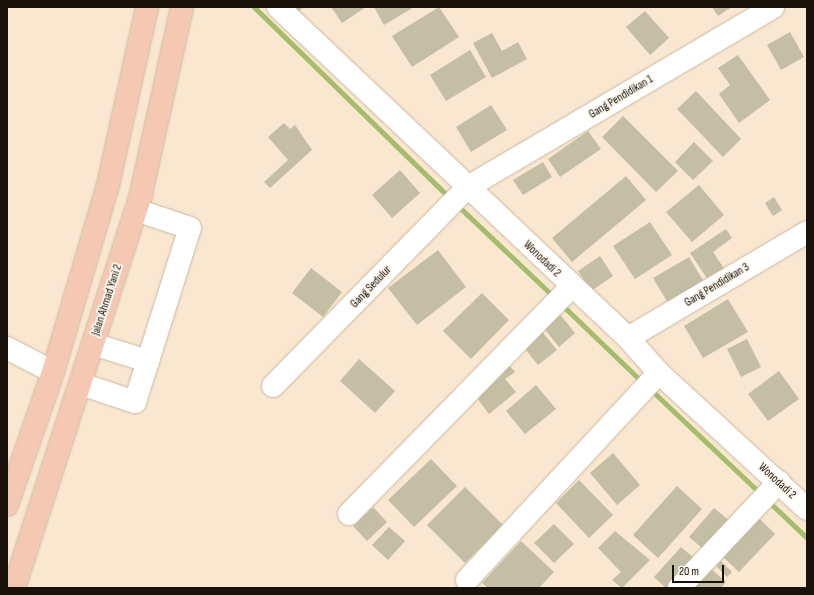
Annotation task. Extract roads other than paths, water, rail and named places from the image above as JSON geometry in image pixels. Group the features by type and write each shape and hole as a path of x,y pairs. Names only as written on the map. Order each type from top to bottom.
{"highway":[{"path":"7,505 53,372 108,185 147,7"},
{"name":"Jalan Ahmad Yani 2","path":"14,588 136,210 182,7"}],"street":[{"name":"Wonodadi 2","path":"278,7 571,287 628,338 659,373 807,508"},
{"name":"Gang Pendidikan 1","path":"468,187 773,7"},
{"name":"Gang Sedulur","path":"273,386 468,187"},
{"path":"81,384 135,402 148,361 190,228 136,210"},
{"name":"Gang Pendidikan 3","path":"628,338 807,232"},
{"path":"349,514 571,287"},
{"path":"93,344 148,361"},
{"path":"7,348 53,372"},
{"path":"467,580 659,373"},
{"path":"679,588 779,482"}],"waterway":[{"path":"254,7 450,198"},
{"path":"457,205 554,297"},
{"path":"561,304 643,383"},
{"path":"651,390 761,494"},
{"path":"768,501 807,538"}]}
